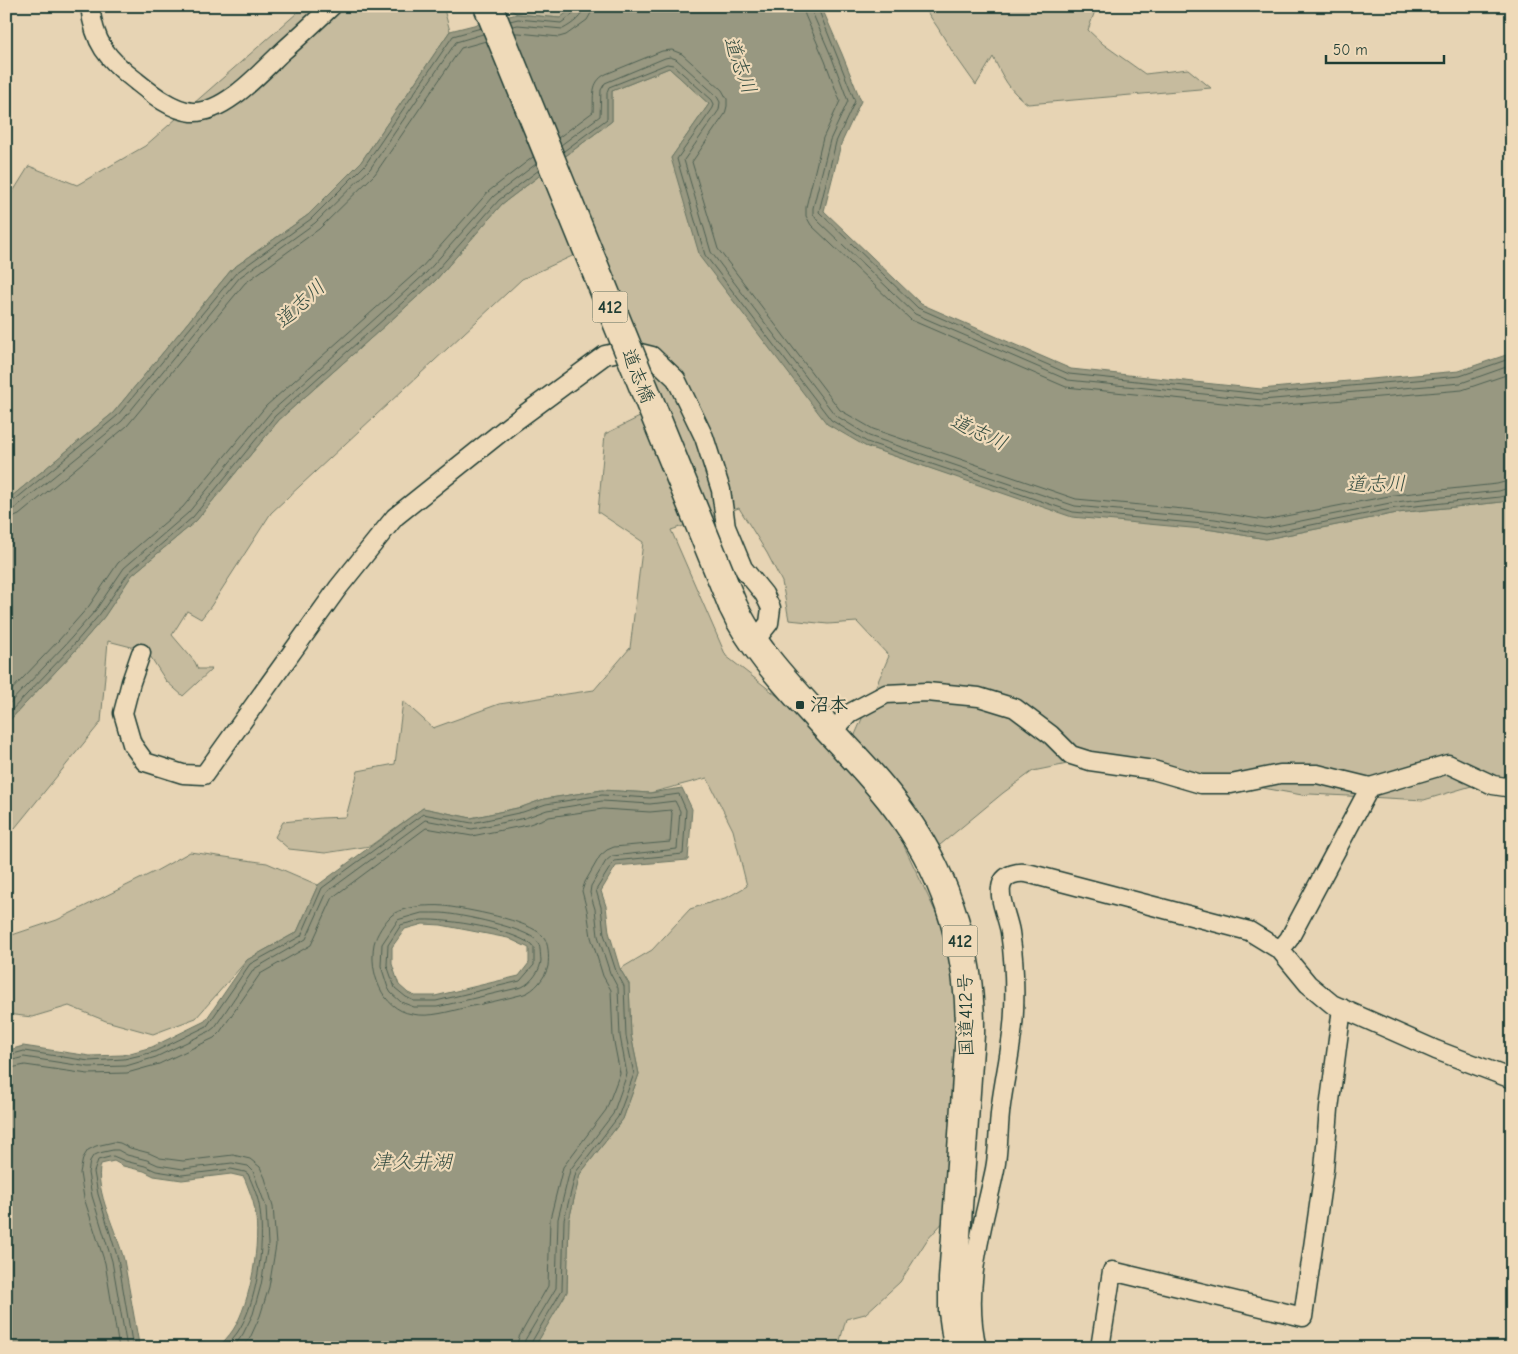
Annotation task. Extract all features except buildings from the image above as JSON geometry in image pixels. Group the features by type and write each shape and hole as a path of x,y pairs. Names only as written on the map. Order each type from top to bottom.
{"highway":[{"name":"道志橋","path":"488,6 732,606"},
{"name":"国道412号","path":"732,606 754,642 792,689 883,790 904,817 925,851 955,919 962,948 970,1008 970,1034 953,1279 953,1312 958,1348"}],"street":[{"path":"90,6 97,37 111,61 152,94 172,106 192,112 213,107 241,90 332,6"},
{"path":"141,653 123,712 132,744 145,762 183,774 204,776 338,588 395,517 510,425 605,355 628,350 652,356 676,379 704,437 721,490 726,527 743,568 764,594 771,608 769,623 754,642"},
{"path":"831,733 850,713 886,694 927,692 979,698 1016,708 1051,735 1072,755 1090,761 1153,770 1201,784 1231,784 1280,774 1317,774 1370,787 1448,764 1493,786 1512,788"},
{"path":"1280,950 1289,939 1370,787"},
{"path":"978,1348 972,1311 975,1261 997,1158 1002,1101 1014,1025 1014,962 1010,929 1001,895 1001,888 1005,879 1018,872 1238,927 1260,936 1280,950 1308,984 1332,1004 1436,1050 1512,1079"},
{"path":"1100,1348 1112,1271 1303,1317 1324,1170 1329,1109 1342,1008"}],"shaded area":[{"path":"305,6 443,6 450,31 361,162 308,215 232,269 113,413 6,501 6,203 29,166 77,185 145,146"},
{"path":"505,6 575,6 560,18 517,14"},
{"path":"923,6 1077,6 1081,8 1082,6 1113,6 1095,11 1088,30 1103,44 1145,74 1188,69 1211,88 1028,104 1011,89 993,57 976,85"},
{"path":"669,68 709,104 671,158 865,446 960,478 1213,530 1266,539 1397,513 1502,502 1512,498 1512,774 1424,800 1302,795 1097,758 1033,771 940,845 904,846 949,940 963,997 964,1199 927,1240 900,1282 865,1314 846,1319 838,1348 534,1348 567,1291 569,1220 580,1174 623,1119 639,1074 631,1035 629,984 620,969 652,950 690,909 728,897 747,886 733,830 707,778 650,793 602,790 544,799 522,807 471,818 423,808 370,846 325,853 289,849 275,837 283,822 346,817 358,771 395,764 403,701 433,728 499,704 594,690 630,648 643,542 598,512 605,434 660,407 581,252 522,279 271,513 201,619 187,611 172,635 195,662 198,669 212,669 183,696 166,681 147,651 108,641 101,722 6,839 6,724 104,617 132,575 196,521 279,420 435,281 502,204 612,121 612,91","holes":["739,508 767,553 782,582 789,620 828,624 857,622 889,656 848,751 726,656 671,530"]},
{"path":"190,852 267,863 318,885 297,932 247,960 196,1018 153,1034 106,1021 69,1006 32,1017 6,1014 6,937 57,920"}],"water":[{"name":"道志川","path":"575,6 821,6 861,101 841,144 824,211 921,304 1071,369 1261,389 1459,371 1512,353 1512,498 1502,502 1397,513 1266,539 1213,530 1072,517 865,446 827,424 700,257 671,158 709,104 669,68 612,91 612,121 502,204 435,281 279,420 196,521 132,575 104,617 6,724 6,501 113,413 232,269 308,215 361,162 450,31 517,14 560,18"},
{"name":"津久井湖","path":"682,788 692,809 688,860 616,866 601,891 606,906 609,932 620,969 629,984 631,1035 639,1074 623,1119 580,1174 569,1220 567,1292 534,1348 218,1348 239,1318 245,1304 253,1272 257,1223 253,1202 244,1177 231,1174 182,1180 154,1176 144,1171 123,1166 114,1161 101,1164 99,1174 100,1186 124,1260 139,1344 138,1348 6,1348 6,1051 23,1046 90,1056 123,1055 152,1047 205,1021 247,960 297,932 318,885 423,808 471,818 522,807 544,799 602,790 650,793","holes":["423,924 441,925 508,938 529,948 529,963 519,976 435,996 415,996 408,993 399,985 392,964 392,947 405,929"]}],"place":[{"name":"沼本","path":"800,705"}]}
